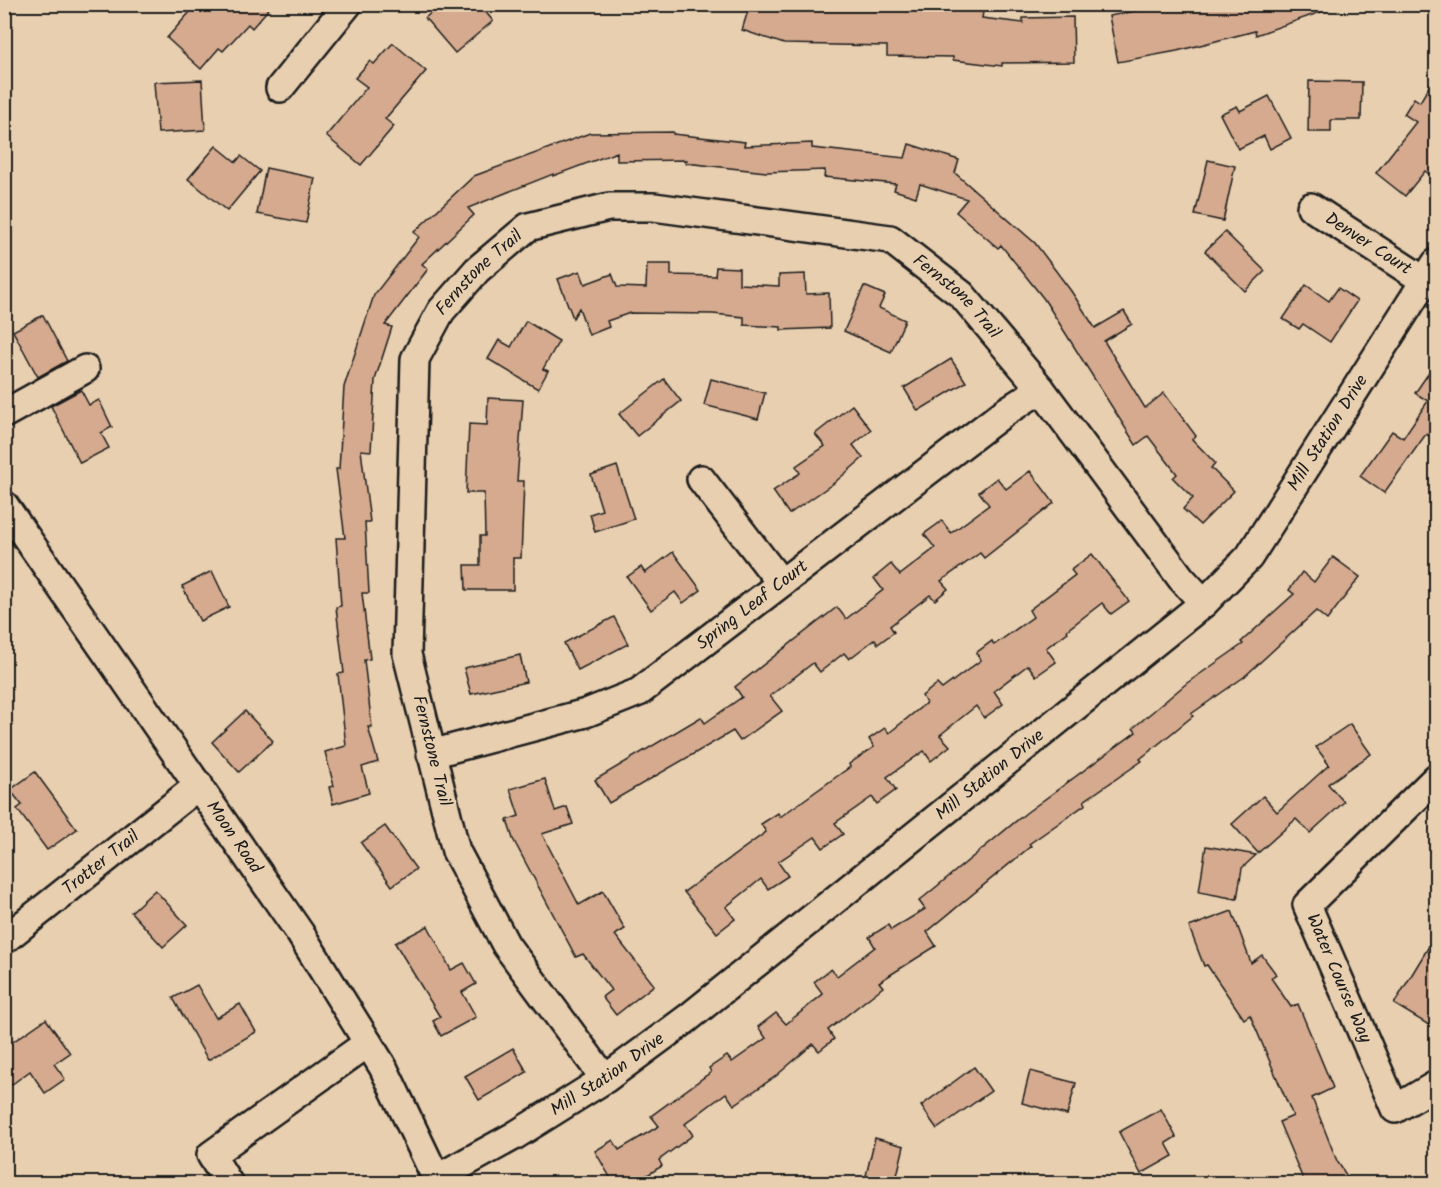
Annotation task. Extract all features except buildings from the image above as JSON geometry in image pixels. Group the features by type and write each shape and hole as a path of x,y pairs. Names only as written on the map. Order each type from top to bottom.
{"street":[{"path":"280,88 348,4"},
{"name":"Fernstone Trail","path":"605,1079 506,945 456,852 407,654 414,359 441,311 477,270 528,227 609,207 654,207 890,239 962,295 1041,389 1181,578 1204,603"},
{"name":"Denver Court","path":"1311,207 1431,272"},
{"name":"Mill Station Drive","path":"438,1181 605,1079 697,1011 1204,603 1249,557 1431,272"},
{"path":"4,414 85,369"},
{"name":"Spring Leaf Court","path":"431,754 586,713 639,692 1005,412 1041,389"},
{"path":"701,479 781,583"},
{"name":"Moon Road","path":"4,505 300,933 383,1067 438,1181"},
{"name":"Water Course Way","path":"1437,778 1307,904 1395,1109 1437,1085"},
{"name":"Trotter Trail","path":"4,940 199,785"},
{"path":"230,1184 211,1155 368,1043"}]}
